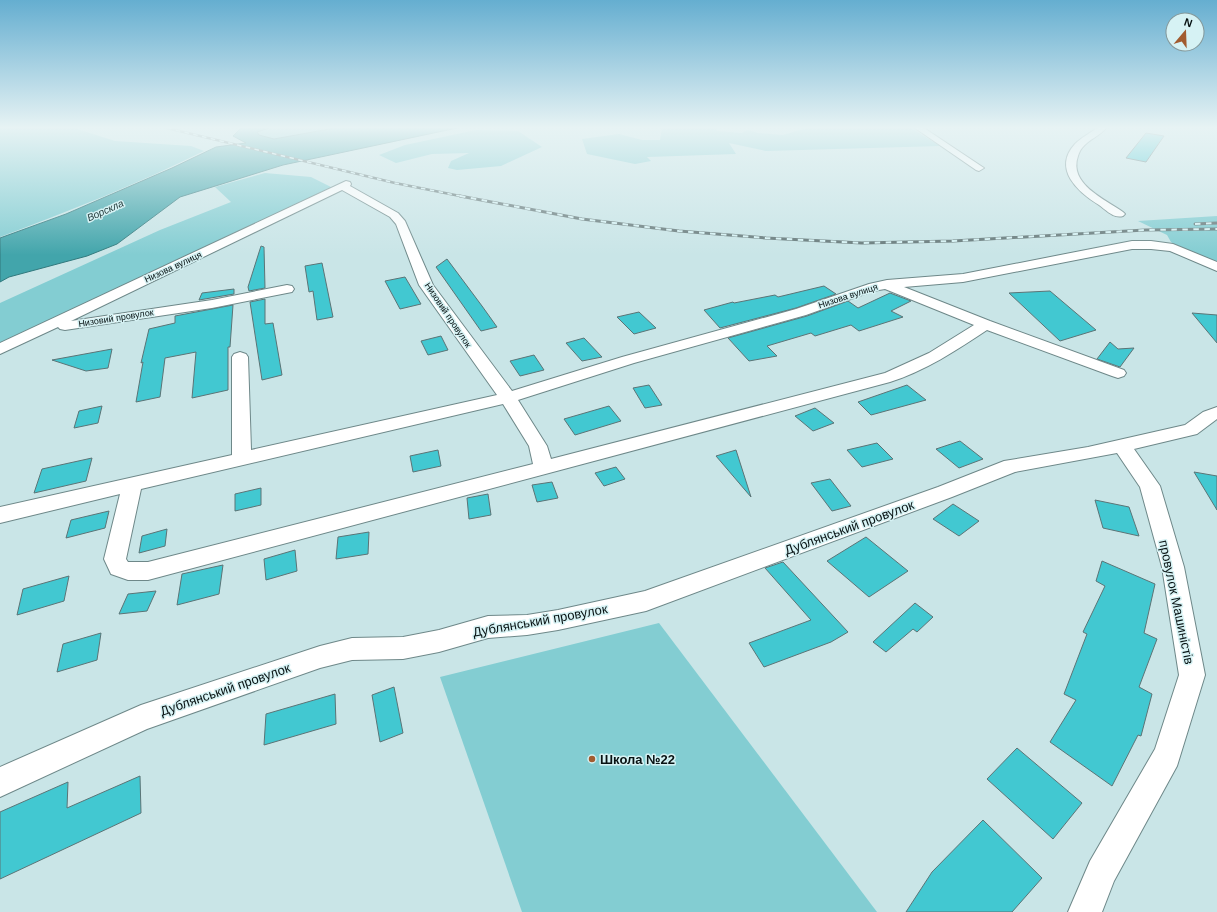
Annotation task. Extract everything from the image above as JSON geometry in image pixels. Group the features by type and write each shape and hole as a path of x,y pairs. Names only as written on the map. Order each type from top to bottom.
{"street":[{"path":"1073,171 1074,178 1089,196 1106,204 1119,214"},
{"name":"Низова вулиця","path":"0,349 344,185"},
{"name":"Низовий провулок","path":"344,185 394,215 401,223 426,284 508,398"},
{"name":"Низова вулиця","path":"0,515 508,398 692,341 801,312 869,288 887,284 963,278 1132,245 1151,244 1173,248 1217,267"},
{"path":"887,284 985,324 1118,373"},
{"name":"Низовий провулок","path":"38,331 92,321 212,304 288,289"},
{"path":"132,485 115,558 119,568 139,572 156,569 544,469 854,387 900,373 959,342 985,324"},
{"path":"240,357 242,459"},
{"path":"508,398 538,446 544,469"},
{"name":"Дублянський провулок","path":"0,782 141,718 320,657 352,650 403,648 439,641 488,627 527,625 558,620 646,601 945,492 1011,466 1122,446 1191,430 1209,416 1217,412"},
{"name":"провулок Машиністів","path":"1085,912 1101,872 1167,756 1192,675 1173,567 1150,486 1122,446"}],"shaded area":[{"path":"0,171 163,171 103,197 0,237"},
{"path":"265,173 311,177 333,188 0,344 0,303 160,230 231,202 215,187"},
{"path":"1217,216 1217,265 1183,250 1171,242 1167,235 1138,221"},
{"path":"659,623 877,912 522,912 440,677"}],"water":[{"name":"Ворскла","path":"166,171 265,171 180,197 117,244 87,256 9,277 0,282 0,238 66,214"}],"building":[{"path":"261,246 264,247 265,288 249,291 248,287"},
{"path":"447,259 497,327 481,331 436,267"},
{"path":"322,263 333,317 317,320 313,291 309,292 305,266"},
{"path":"405,277 421,304 400,309 385,281"},
{"path":"824,286 836,294 796,308 720,328 704,310 733,302 775,295 778,297"},
{"path":"234,289 234,294 199,300 202,293"},
{"path":"1050,291 1096,330 1060,341 1009,293"},
{"path":"890,293 911,301 891,311 903,317 859,331 851,325 815,336 811,333 767,346 777,356 749,361 728,338 807,316 848,301 858,308"},
{"path":"265,299 265,324 273,323 282,375 262,380 250,302"},
{"path":"233,305 230,347 228,347 228,390 192,398 196,352 165,358 160,397 136,402 143,362 141,363 149,329 175,323 175,316"},
{"path":"639,312 656,328 634,334 617,317"},
{"path":"1192,313 1217,315 1217,343"},
{"path":"441,336 448,350 428,355 421,341"},
{"path":"584,338 602,357 582,361 566,343"},
{"path":"1110,342 1118,349 1134,348 1120,367 1097,359"},
{"path":"112,349 108,368 86,371 52,360"},
{"path":"534,355 544,370 520,376 510,361"},
{"path":"649,385 662,405 645,408 633,388"},
{"path":"907,385 926,400 871,415 858,402"},
{"path":"102,406 98,423 74,428 79,411"},
{"path":"609,406 621,421 575,435 564,419"},
{"path":"815,408 834,423 813,431 795,416"},
{"path":"960,441 983,459 959,468 936,449"},
{"path":"877,443 893,459 862,467 847,450"},
{"path":"438,450 441,466 413,472 410,456"},
{"path":"736,450 751,497 716,456"},
{"path":"92,458 86,481 34,493 42,469"},
{"path":"616,467 625,479 604,486 595,473"},
{"path":"1194,472 1217,476 1217,510"},
{"path":"830,479 851,506 832,511 811,483"},
{"path":"552,482 558,498 537,502 532,485"},
{"path":"261,488 261,505 235,511 235,494"},
{"path":"488,494 491,515 469,519 467,498"},
{"path":"1095,500 1129,507 1139,536 1103,528"},
{"path":"953,504 979,521 959,536 933,519"},
{"path":"109,511 105,528 66,538 71,520"},
{"path":"167,529 165,546 139,553 142,536"},
{"path":"369,532 368,554 336,559 338,537"},
{"path":"866,537 908,571 869,597 827,561"},
{"path":"295,550 297,571 266,580 264,559"},
{"path":"1102,561 1155,584 1144,633 1157,639 1139,687 1152,694 1141,736 1138,735 1112,786 1050,742 1076,700 1064,694 1087,634 1083,632 1105,586 1096,581"},
{"path":"783,562 848,632 831,642 764,667 749,643 811,620 765,568"},
{"path":"223,565 219,594 177,605 182,574"},
{"path":"69,576 64,601 17,615 23,589"},
{"path":"156,591 147,611 119,614 128,594"},
{"path":"915,603 933,617 917,632 913,629 886,652 873,642"},
{"path":"101,633 97,660 57,672 63,644"},
{"path":"394,687 403,733 380,742 372,695"},
{"path":"335,694 336,724 264,745 266,714"},
{"path":"1017,748 1082,803 1053,839 987,779"},
{"path":"140,776 141,813 0,879 0,812 68,782 67,808"},
{"path":"983,820 1042,878 1012,912 906,912 932,872"}],"railway":[{"path":"343,171 460,196"},
{"path":"460,196 582,219 679,231 766,238 862,243 953,241 1145,230 1217,229"},
{"path":"460,196 465,197"},
{"path":"1195,224 1217,223"}],"place":[{"name":"Школа №22","path":"592,759"}]}
